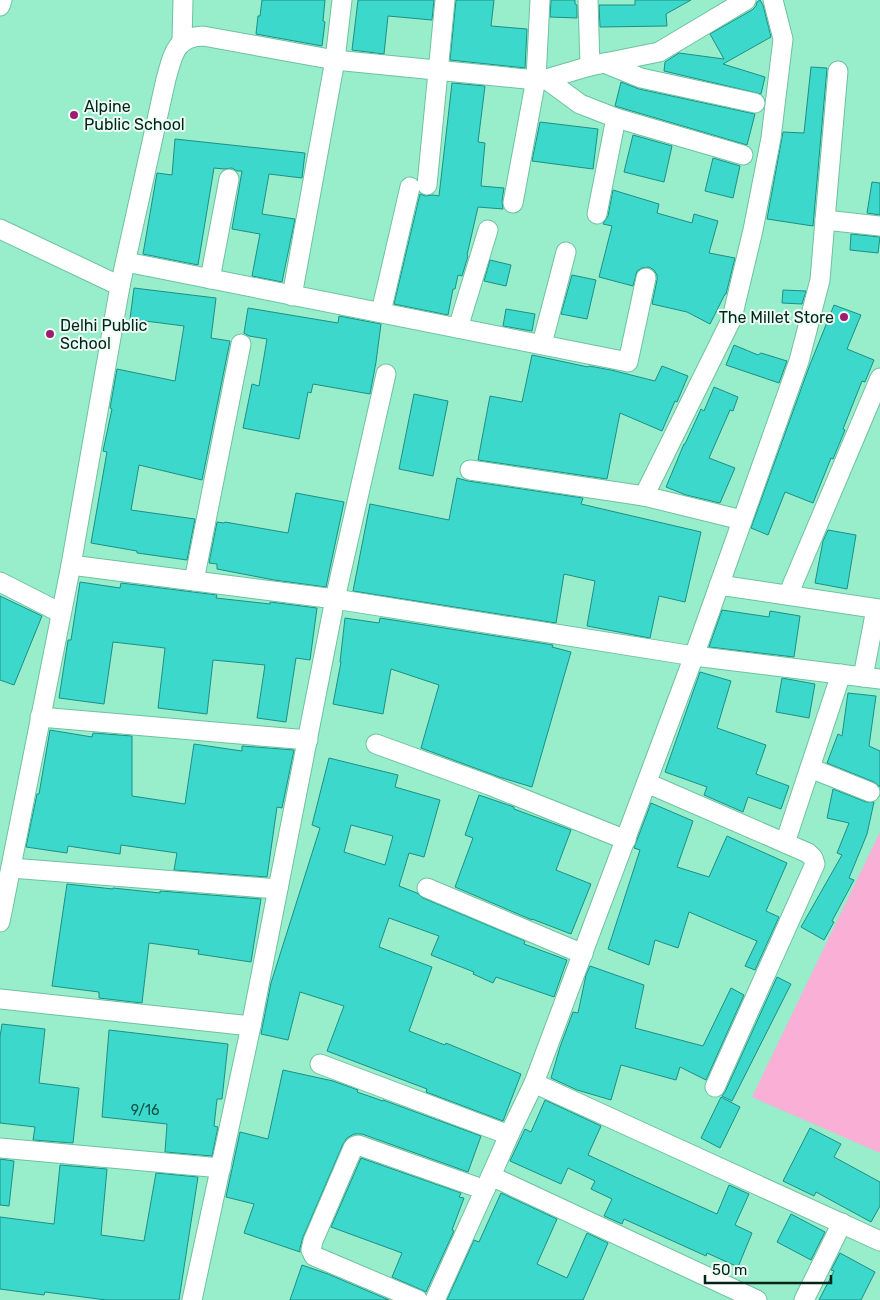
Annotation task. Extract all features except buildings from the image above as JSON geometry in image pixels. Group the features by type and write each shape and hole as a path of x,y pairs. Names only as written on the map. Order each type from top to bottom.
{"street":[{"path":"0,6 2,0"},
{"path":"182,41 183,0"},
{"path":"292,296 335,60 342,0"},
{"path":"381,312 418,186 438,70 445,0"},
{"path":"513,203 541,79 540,0"},
{"path":"588,0 597,64"},
{"path":"0,922 71,565 120,286 166,79 174,52 182,41 193,36 203,36 335,60 526,80 541,79 597,64 659,52 746,0"},
{"path":"644,496 732,318 771,138 783,39 773,0"},
{"path":"597,64 641,78 755,103"},
{"path":"434,1300 508,1135 534,1083 694,656 799,361 820,280 838,71"},
{"path":"541,79 580,104 616,118 742,156"},
{"path":"597,214 616,118"},
{"path":"210,279 229,179"},
{"path":"825,220 880,226"},
{"path":"0,229 120,286"},
{"path":"458,328 488,230"},
{"path":"542,344 566,252"},
{"path":"126,262 628,362 646,278"},
{"path":"194,581 241,344"},
{"path":"192,1300 252,1026 335,599 386,374"},
{"path":"788,595 880,378"},
{"path":"470,470 644,496 742,520"},
{"path":"71,565 335,599 694,656 871,678 878,609 719,584"},
{"path":"0,582 61,613"},
{"path":"785,843 841,674"},
{"path":"40,717 308,740"},
{"path":"376,744 489,785 626,840"},
{"path":"810,768 870,792"},
{"path":"647,783 808,853 813,858 815,864 715,1087"},
{"path":"10,868 278,889"},
{"path":"427,888 583,954"},
{"path":"0,999 252,1026"},
{"path":"320,1064 508,1135"},
{"path":"534,1083 880,1241"},
{"path":"418,1300 314,1256 312,1250 313,1241 352,1148 355,1146 358,1145 488,1183 757,1300"},
{"path":"0,1148 221,1168"},
{"path":"804,1300 842,1223"}],"shaded area":[{"path":"880,832 880,1153 752,1097"}],"place":[{"name":"Alpine Public School","path":"74,115"},
{"name":"The Millet Store","path":"844,317"},
{"name":"Delhi Public School","path":"50,334"}]}
